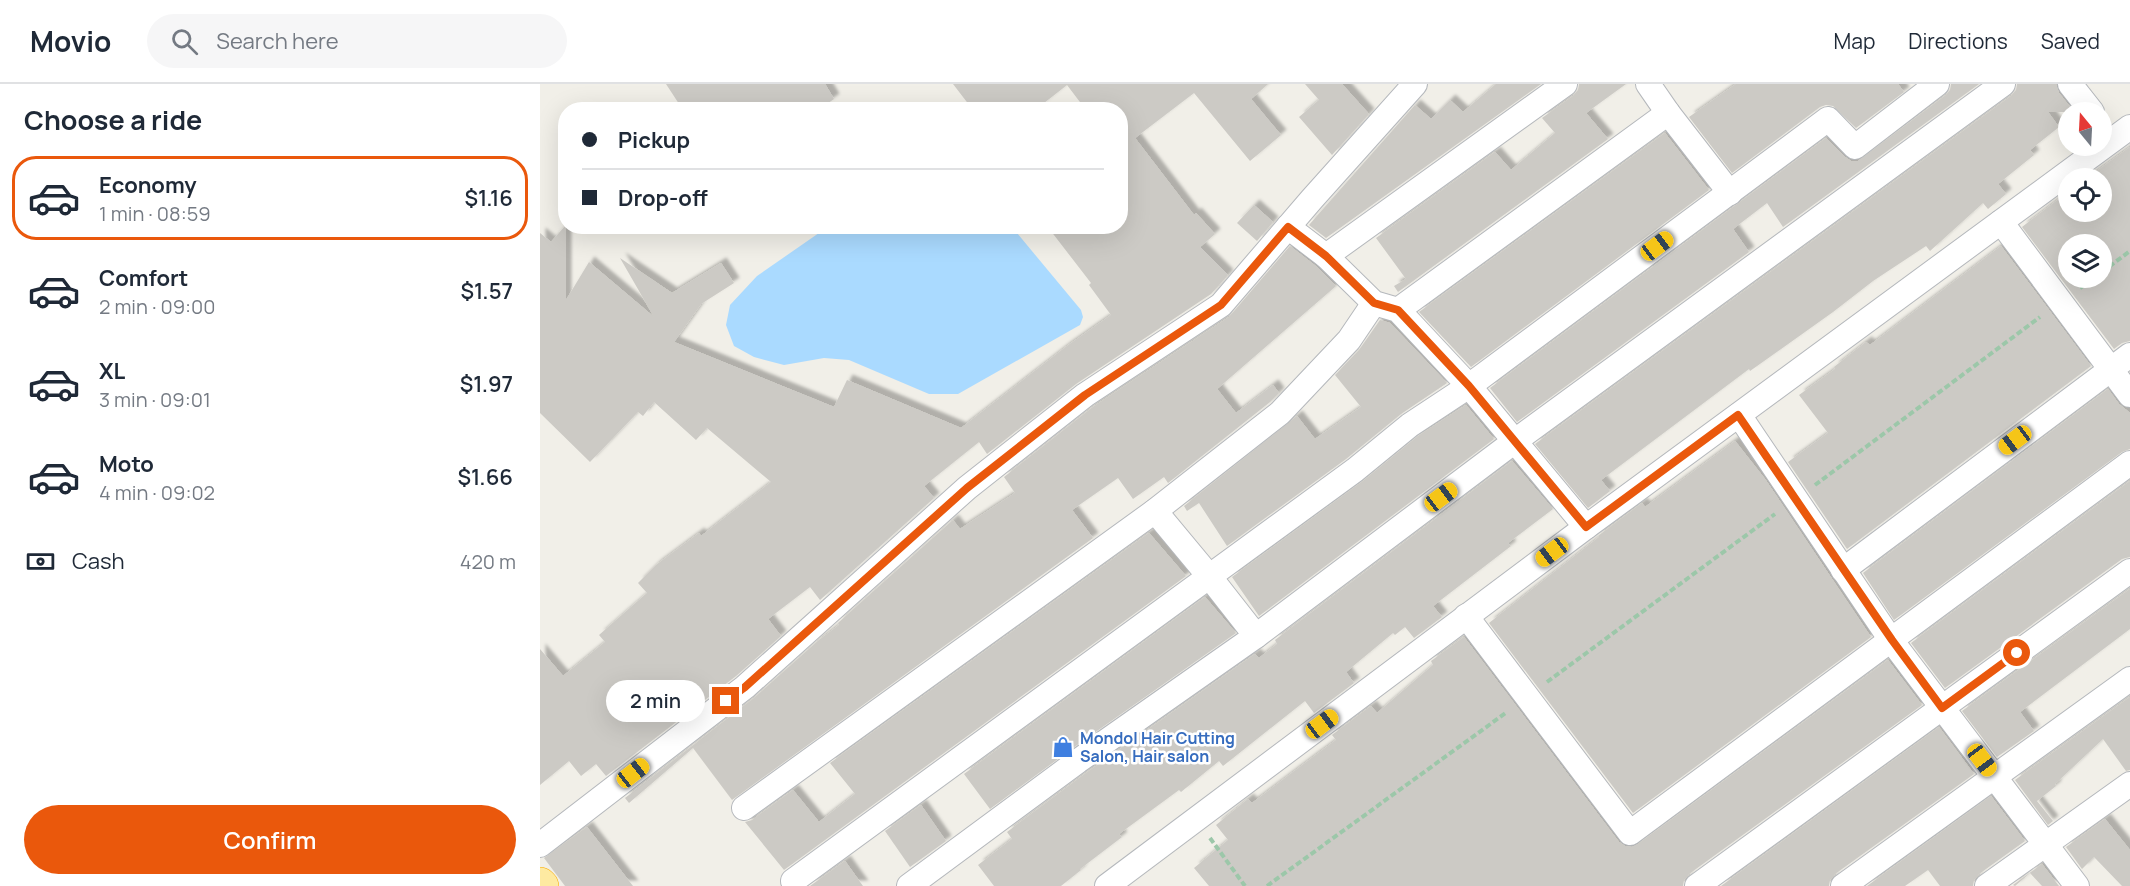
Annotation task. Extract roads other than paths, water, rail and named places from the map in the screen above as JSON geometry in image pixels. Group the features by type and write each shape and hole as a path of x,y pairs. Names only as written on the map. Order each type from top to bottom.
{"street":[{"path":"540,845 745,687 967,488 1085,395 1221,305 1415,84"},
{"path":"1326,256 1565,84"},
{"path":"1648,84 1730,193"},
{"path":"793,881 1354,470 1410,425 1469,386 1828,119 1855,147 1937,84"},
{"path":"909,886 1078,761 1256,636 1515,441 2003,84"},
{"path":"2070,84 2084,102"},
{"path":"1398,310 1668,113"},
{"path":"1107,886 1466,616 2001,222 2115,131"},
{"path":"2001,222 2061,302 2120,361 2130,395"},
{"path":"1288,227 1326,256 1374,303 1398,310 1469,386 1586,527"},
{"path":"744,808 1155,511 1280,413 1349,340 1374,303"},
{"path":"1843,570 2120,361"},
{"path":"1738,415 1892,640 2077,886"},
{"path":"1466,616 1630,833 2130,464"},
{"path":"1155,511 1256,636"},
{"path":"1697,886 2130,571"},
{"path":"1843,886 2130,679"},
{"path":"1987,886 2130,784"}],"water":[{"path":"817,234 1018,234 1081,310 1083,317 1080,325 958,394 929,394 849,360 824,358 784,365 754,357 734,346 726,325 730,305 757,276"}],"place":[{"name":"Mondol Hair Cutting Salon, Hair salon","path":"1063,747"}]}
